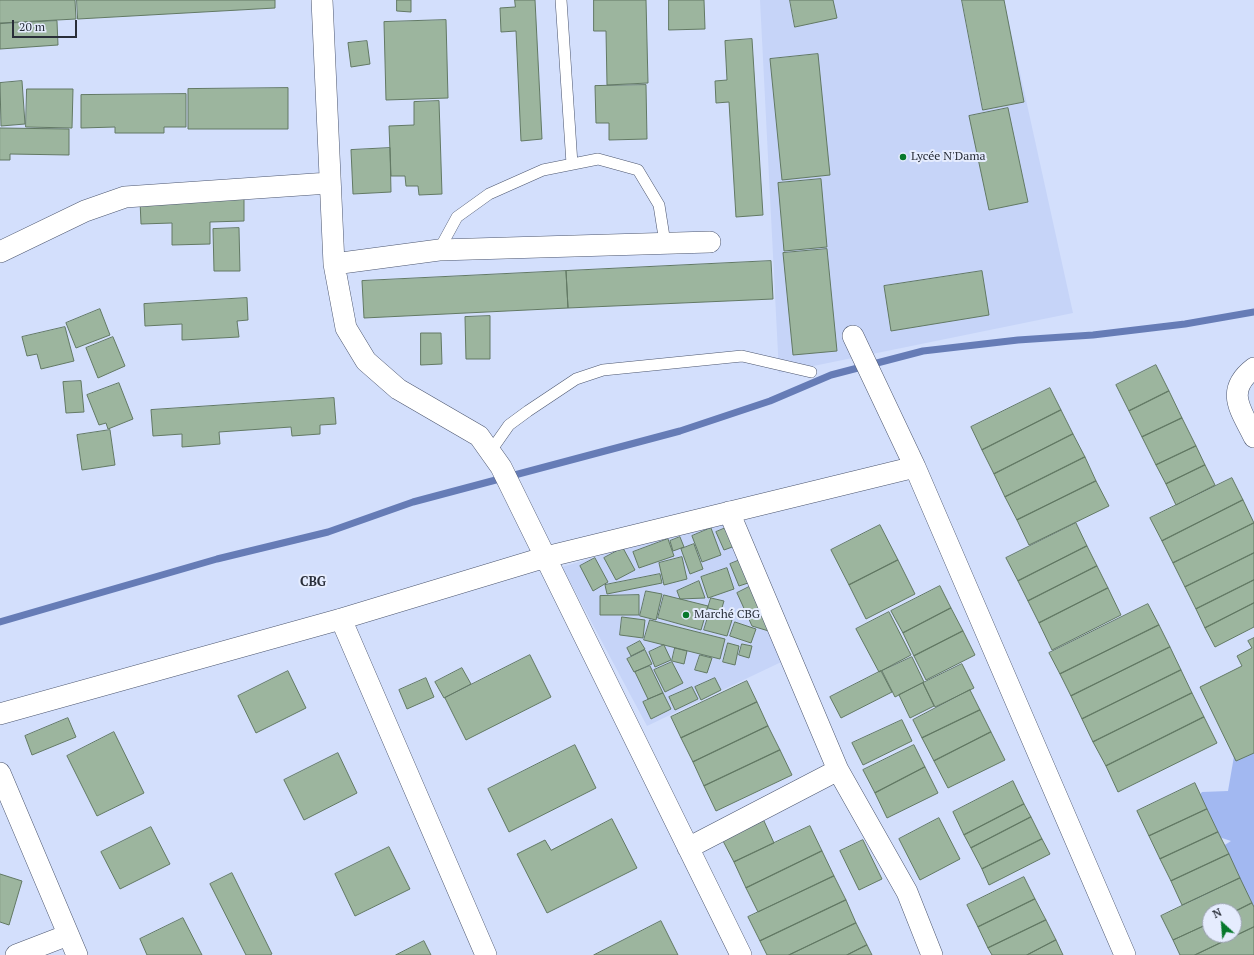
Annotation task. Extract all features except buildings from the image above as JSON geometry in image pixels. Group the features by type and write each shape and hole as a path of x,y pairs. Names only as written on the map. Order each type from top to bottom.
{"street":[{"path":"322,0 334,264 346,328 366,362 398,389 479,436 496,459 542,549 740,955"},
{"path":"0,252 85,211 125,197 330,183"},
{"path":"334,264 439,250 710,242"},
{"path":"853,336 911,458 1125,955"},
{"path":"1254,368 1246,374 1238,387 1237,400 1254,437"},
{"path":"0,714 341,619 542,549 729,512 911,458"},
{"path":"729,512 838,770 906,892 932,955"},
{"path":"341,619 486,955"},
{"path":"688,848 838,770"},
{"path":"0,773 77,955"},
{"path":"16,955 68,935"}],"lane":[{"path":"562,0 572,164"},
{"path":"439,250 457,217 489,194 543,170 598,159 638,170 658,205 665,243"},
{"path":"496,459 510,425 576,379 603,370 742,356 811,372"}],"shaded area":[{"name":"Lycée N'Dama","path":"760,0 1004,0 1073,313 779,373"},
{"path":"731,516 798,654 647,726 562,567"},
{"path":"1254,731 1254,955 1199,955 1196,911 1193,897 1206,857 1231,841 1201,831 1184,814 1202,792 1228,791 1237,739"}],"waterway":[{"path":"0,622 217,559 328,532 413,502 680,431 770,401 831,375 923,351 1018,340 1093,335 1185,324 1254,312"}],"place":[{"name":"Lycée N'Dama","path":"903,157"},
{"name":"Marché CBG","path":"686,615"}],"district":[{"name":"CBG","path":"313,582"}]}
